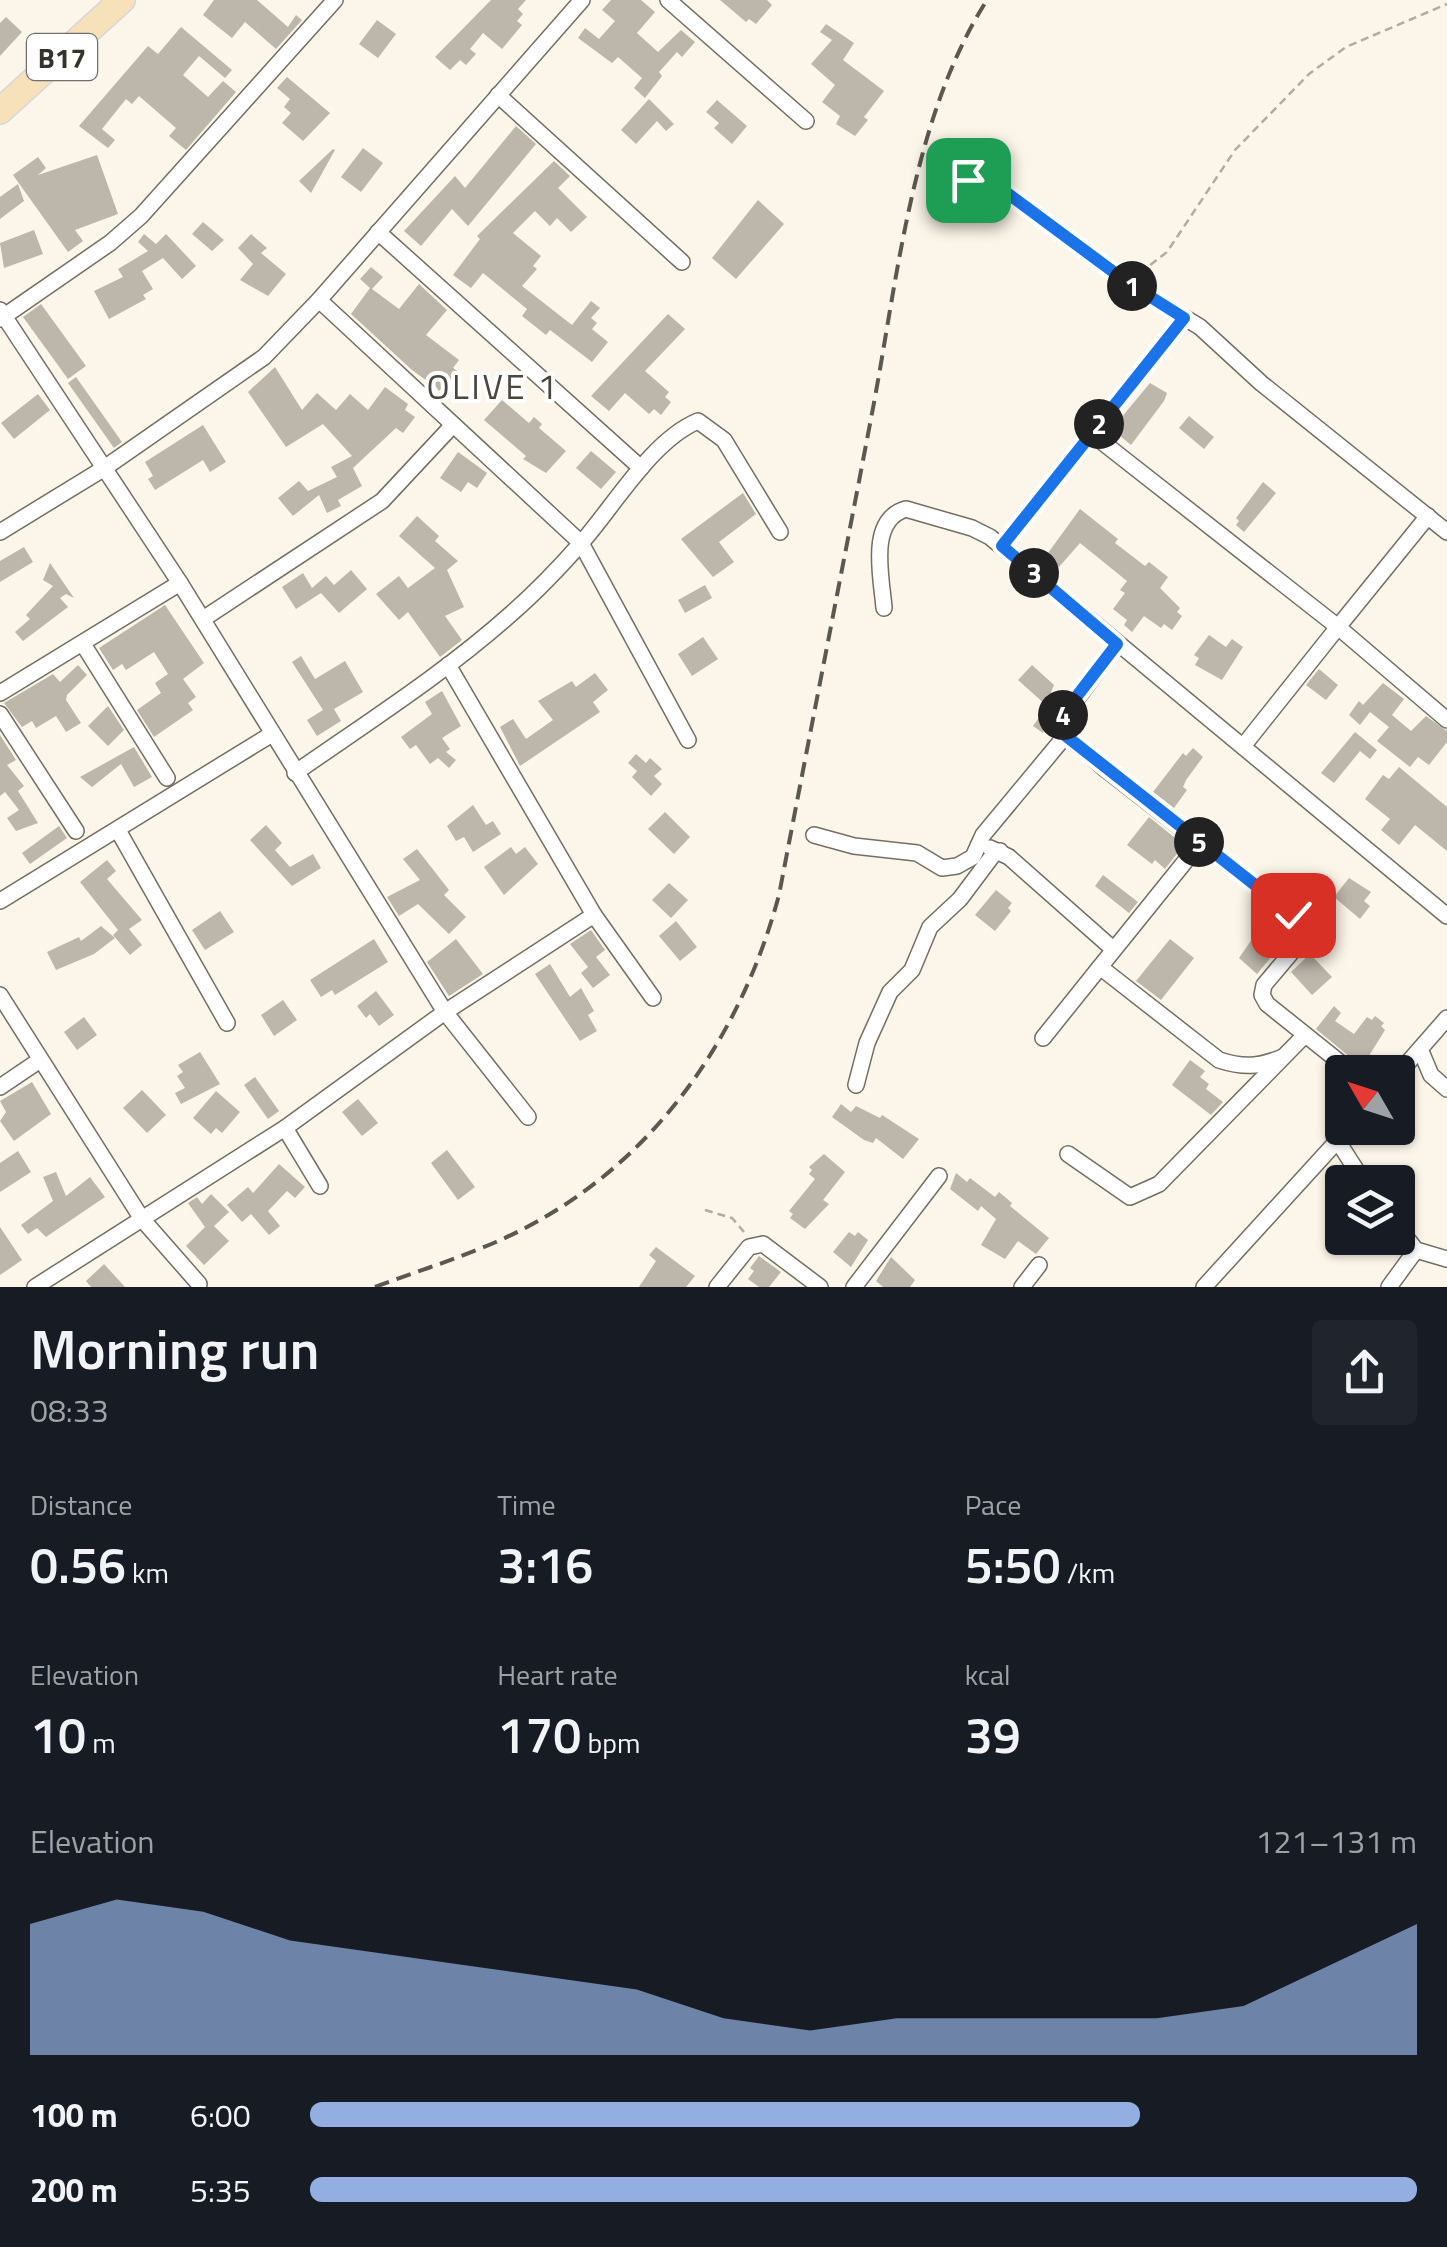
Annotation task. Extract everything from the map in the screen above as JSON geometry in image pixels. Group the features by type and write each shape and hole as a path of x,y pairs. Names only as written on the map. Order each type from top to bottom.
{"main road":[{"name":"B17","path":"0,111 122,0"}],"street":[{"path":"335,0 141,216 110,243 1,315 203,619 445,1012 528,1116"},
{"path":"0,532 103,469 264,357 582,0"},
{"path":"668,0 806,121"},
{"path":"498,95 682,262"},
{"path":"968,180 1003,190 1127,282 1200,327 1262,384 1447,532"},
{"path":"378,232 641,468"},
{"path":"318,300 581,543 688,740"},
{"path":"1002,546 1184,318"},
{"path":"296,773 448,665 512,613 581,543 641,468 688,425 698,421 724,440 780,532"},
{"path":"203,619 382,501 453,425"},
{"path":"1092,434 1338,628 1447,720"},
{"path":"884,608 880,551 884,526 895,512 906,509 972,528 1002,546 1447,916"},
{"path":"1244,745 1428,516"},
{"path":"0,694 180,583"},
{"path":"82,644 168,778"},
{"path":"1117,644 1057,722 1066,735 1298,922 1302,940 1264,985 1262,995 1267,1004 1330,1055"},
{"path":"448,665 594,915 653,998"},
{"path":"0,714 76,831"},
{"path":"0,901 272,734"},
{"path":"814,834 854,846 917,853 942,868 968,862 983,835 1066,735"},
{"path":"118,832 227,1023"},
{"path":"1043,1038 1200,843"},
{"path":"978,847 1000,851 1114,950"},
{"path":"856,1085 867,1043 890,992 912,970 930,927 960,900 992,854 1000,851"},
{"path":"35,1287 285,1128 445,1012 594,915"},
{"path":"1100,967 1219,1060 1259,1067 1282,1057"},
{"path":"0,995 142,1219 199,1284"},
{"path":"1415,1055 1447,1018"},
{"path":"1068,1154 1114,1190 1130,1198 1143,1193 1159,1184 1305,1035"},
{"path":"1420,1049 1430,1075 1447,1090"},
{"path":"0,1087 40,1060"},
{"path":"285,1128 320,1186"},
{"path":"1204,1287 1332,1145"},
{"path":"854,1287 940,1176"},
{"path":"717,1287 749,1248 762,1244 820,1287"},
{"path":"1389,1287 1416,1250 1447,1260"},
{"path":"1022,1287 1039,1265"}],"path":[{"path":"1127,282 1167,252 1236,150 1309,74 1346,46 1447,4"},
{"path":"705,1210 732,1218 744,1230 749,1248"}],"building":[{"path":"214,0 257,0 288,27 296,15 302,20 276,49 245,22 232,38 203,15"},
{"path":"491,0 526,0 518,9 523,14 517,21 522,25 502,49 483,33 470,49 476,54 466,65 460,60 450,70 435,57"},
{"path":"611,0 641,0 655,12 637,33 658,52 681,30 695,42 682,57 677,52 659,72 662,76 645,98 634,88 642,78 618,57 612,63 578,38 585,28 599,39 615,21 602,10"},
{"path":"720,0 767,0 772,5 756,24 749,19 746,22"},
{"path":"6,17 22,32 0,56 0,23"},
{"path":"377,20 396,34 378,58 359,44"},
{"path":"826,24 854,43 843,60 884,91 855,136 836,124 840,116 822,102 835,85 811,64 832,40 820,32"},
{"path":"181,27 232,70 225,78 199,56 183,75 208,97 223,81 236,92 186,150 169,136 176,128 139,96 132,104 126,99 102,129 115,140 108,148 79,126 148,46 158,54"},
{"path":"287,77 330,113 303,141 282,123 291,113 284,107 290,99 277,88"},
{"path":"649,99 674,124 666,131 657,121 636,144 621,130"},
{"path":"717,100 747,126 732,144 714,128 719,123 706,112"},
{"path":"516,126 536,144 468,226 452,209 421,246 404,231 455,176 465,188"},
{"path":"363,148 383,163 361,192 341,177"},
{"path":"335,150 311,193 299,181"},
{"path":"97,155 118,214 75,230 83,241 68,252 13,175 38,157 46,168 38,175"},
{"path":"554,161 570,176 558,188 587,217 571,232 557,218 550,226 535,211 513,233 541,256 533,266 537,269 522,286 572,325 591,301 600,308 591,318 597,323 592,329 608,342 592,362 550,330 546,335 522,316 527,309 483,273 471,288 453,275 480,239 477,236"},
{"path":"18,184 24,201 0,219 0,197"},
{"path":"758,200 784,224 736,279 712,258"},
{"path":"203,222 224,240 212,251 192,234"},
{"path":"34,230 43,254 4,268 0,243"},
{"path":"144,234 156,244 166,234 196,266 182,279 163,258 142,271 153,289 143,295 146,299 109,319 94,291 123,277 118,269 148,251 138,242"},
{"path":"251,234 267,248 261,253 286,274 268,296 240,280 253,264 238,248"},
{"path":"371,267 383,277 372,289 399,309 419,284 447,310 426,335 459,360 453,368 460,373 439,391 430,378 427,381 412,370 351,314 370,288 360,279"},
{"path":"41,304 86,366 68,379 23,317"},
{"path":"668,314 685,329 645,371 669,392 665,397 671,402 661,415 654,409 649,414 625,393 609,411 591,396"},
{"path":"275,367 302,410 317,393 336,410 350,394 368,410 385,387 408,404 405,410 415,417 403,433 396,428 353,468 362,486 338,500 341,506 327,513 319,495 293,516 278,498 299,481 308,491 337,477 331,467 352,456 323,424 286,447 248,392"},
{"path":"76,377 122,442 114,448 68,383"},
{"path":"1150,383 1167,393 1131,445 1114,431 1116,424"},
{"path":"38,394 50,410 14,439 1,423"},
{"path":"502,400 529,423 534,417 542,424 539,428 566,451 546,473 523,459 526,456 484,420"},
{"path":"1189,416 1214,437 1204,449 1179,428"},
{"path":"203,425 226,462 210,472 203,460 155,490 145,462"},
{"path":"591,451 616,472 601,489 576,468"},
{"path":"458,452 487,473 477,488 468,482 461,492 440,478"},
{"path":"1263,482 1276,493 1244,532 1236,525 1236,518"},
{"path":"743,493 756,514 719,542 734,562 713,577 681,539"},
{"path":"1080,509 1118,539 1115,543 1145,566 1149,562 1168,577 1160,588 1180,608 1177,612 1182,616 1172,630 1164,624 1161,628 1144,616 1132,632 1124,625 1127,620 1113,609 1125,593 1120,590 1127,581 1080,543 1059,567 1049,558 1052,556 1048,553"},
{"path":"417,516 439,536 435,541 458,561 447,570 464,607 445,616 462,640 440,657 408,612 399,620 376,594 399,576 408,588 435,568 399,536"},
{"path":"24,547 33,562 0,582 0,561"},
{"path":"50,563 74,598 66,594 60,598 68,607 23,641 15,632 30,619 26,615 53,586 43,580"},
{"path":"351,570 367,589 339,613 321,593 296,609 282,587 303,573 312,588 326,576 334,585"},
{"path":"705,585 712,598 685,613 678,600"},
{"path":"165,605 204,663 183,679 196,697 188,703 193,710 154,737 137,710 161,693 155,683 168,674 154,652 126,670 122,664 113,670 99,648"},
{"path":"1209,635 1226,647 1232,639 1243,647 1222,680 1195,665 1199,658 1194,655"},
{"path":"703,637 718,659 692,676 678,654"},
{"path":"301,656 315,679 345,661 363,692 334,709 341,721 317,736 307,720 323,710 292,662"},
{"path":"78,665 87,675 66,700 81,723 66,732 56,716 36,728 32,721 22,727 4,703 53,674 60,682"},
{"path":"1032,665 1054,685 1051,692 1060,699 1043,733 1033,726 1047,706 1018,680"},
{"path":"1319,669 1338,685 1326,700 1306,685"},
{"path":"595,673 608,690 593,702 600,712 520,766 500,727 513,719 526,739 553,720 538,701 572,681 576,687"},
{"path":"1383,683 1404,699 1392,715 1411,731 1426,716 1447,731 1447,742 1429,765 1418,757 1410,767 1377,741 1389,727 1370,712 1360,725 1349,715 1359,701 1363,705"},
{"path":"442,691 461,726 442,738 450,749 446,752 456,760 449,768 438,758 430,764 416,745 410,749 401,737 432,714 425,702"},
{"path":"108,706 124,730 108,746 88,726"},
{"path":"1355,732 1377,750 1370,759 1360,751 1334,783 1321,773"},
{"path":"0,735 16,760 7,765 24,786 18,791 38,823 16,831 7,818 19,810 5,792 0,796"},
{"path":"134,747 152,777 134,787 121,764 92,787 80,777"},
{"path":"1193,748 1203,757 1186,780 1183,787 1187,790 1174,808 1153,792 1183,753 1186,756"},
{"path":"636,754 646,763 650,758 662,769 654,776 662,784 651,796 632,777 637,771 628,763"},
{"path":"1399,767 1447,807 1447,851 1415,825 1399,845 1381,830 1390,819 1365,799 1383,775 1389,779"},
{"path":"473,805 486,825 493,821 501,834 473,852 464,837 456,841 447,826"},
{"path":"665,812 690,837 674,854 648,829"},
{"path":"1149,817 1184,845 1165,869 1127,845"},
{"path":"266,825 282,843 275,850 290,867 313,854 321,868 292,886 250,840"},
{"path":"59,826 67,838 30,864 22,853"},
{"path":"511,847 516,854 525,847 538,864 504,895 484,867"},
{"path":"417,849 449,890 444,895 466,917 449,934 418,904 399,916 387,897 420,880 403,859"},
{"path":"107,860 116,871 107,879 142,920 129,929 142,945 130,955 113,935 118,930 80,882"},
{"path":"1103,875 1138,902 1129,913 1095,886"},
{"path":"1349,878 1371,892 1364,901 1370,906 1360,919 1334,897"},
{"path":"669,883 688,900 671,918 652,900"},
{"path":"996,890 1012,903 1008,908 1011,911 995,931 975,915"},
{"path":"220,911 234,932 205,950 192,930"},
{"path":"676,921 697,947 680,961 659,936"},
{"path":"101,926 115,938 94,954 56,970 47,952 79,937 81,941"},
{"path":"591,930 605,950 596,957 610,975 593,988 581,973 588,967 570,944"},
{"path":"1257,932 1277,950 1257,974 1239,958"},
{"path":"374,939 388,962 335,995 332,990 321,997 310,980"},
{"path":"456,939 483,974 449,996 427,962"},
{"path":"1170,939 1194,958 1161,1000 1136,981"},
{"path":"1310,954 1332,977 1312,995 1291,972"},
{"path":"550,964 570,997 581,988 594,1011 588,1015 597,1031 580,1041 535,974"},
{"path":"376,991 394,1015 379,1026 357,1006"},
{"path":"283,1000 297,1020 274,1036 261,1015"},
{"path":"1334,1006 1341,1013 1335,1021 1354,1034 1367,1017 1372,1020 1375,1016 1384,1023 1381,1026 1385,1030 1369,1055 1347,1055 1316,1029"},
{"path":"84,1017 97,1035 77,1050 64,1032"},
{"path":"200,1052 220,1084 181,1104 175,1093 185,1088 177,1076 183,1072 178,1065"},
{"path":"1190,1060 1205,1071 1200,1077 1209,1084 1206,1089 1223,1102 1211,1115 1172,1085"},
{"path":"255,1077 279,1111 268,1119 244,1085"},
{"path":"32,1082 51,1114 14,1141 0,1121 6,1112 0,1101"},
{"path":"142,1090 166,1115 147,1133 123,1108"},
{"path":"216,1091 240,1112 222,1133 216,1128 211,1134 193,1118"},
{"path":"358,1099 378,1123 362,1136 342,1112"},
{"path":"841,1104 851,1112 856,1106 880,1118 882,1115 919,1139 903,1159 876,1138 873,1143 864,1140 832,1117"},
{"path":"447,1150 475,1187 458,1200 431,1163"},
{"path":"18,1151 31,1172 0,1192 0,1163"},
{"path":"824,1154 845,1172 823,1200 829,1204 805,1229 790,1218 793,1214 789,1211 815,1179 809,1174 809,1167"},
{"path":"279,1164 305,1187 295,1198 287,1191 268,1211 280,1226 269,1235 251,1214 242,1222 227,1205 248,1187 253,1193"},
{"path":"56,1172 66,1196 90,1177 105,1197 46,1237 37,1228 28,1234 21,1225 53,1201 43,1177"},
{"path":"956,1173 967,1182 970,1178 995,1197 999,1192 1049,1238 1036,1254 1018,1241 1005,1259 981,1245 996,1219 981,1206 978,1211 950,1189"},
{"path":"211,1194 229,1212 214,1226 229,1241 204,1265 186,1246 205,1227 188,1203 197,1197 202,1204"},
{"path":"0,1227 22,1260 0,1275"},
{"path":"849,1232 855,1236 858,1232 868,1240 851,1267 833,1252"},
{"path":"656,1247 695,1276 686,1287 639,1287 656,1261 649,1255"},
{"path":"759,1256 781,1272 769,1287 759,1287 748,1279"},
{"path":"891,1257 915,1280 910,1287 883,1287 876,1281"},
{"path":"104,1264 125,1287 91,1287 86,1281"}],"railway":[{"path":"375,1287 496,1242 549,1215 597,1182 640,1144 678,1101 738,1004 779,895 901,251 925,145 941,94 987,0"}],"district":[{"name":"OLIVE 1","path":"493,386"}],"route":[{"path":"968,180 1003,190 1127,282 1184,318 1002,546 1117,644 1057,722 1061,732 1293,915"}]}
